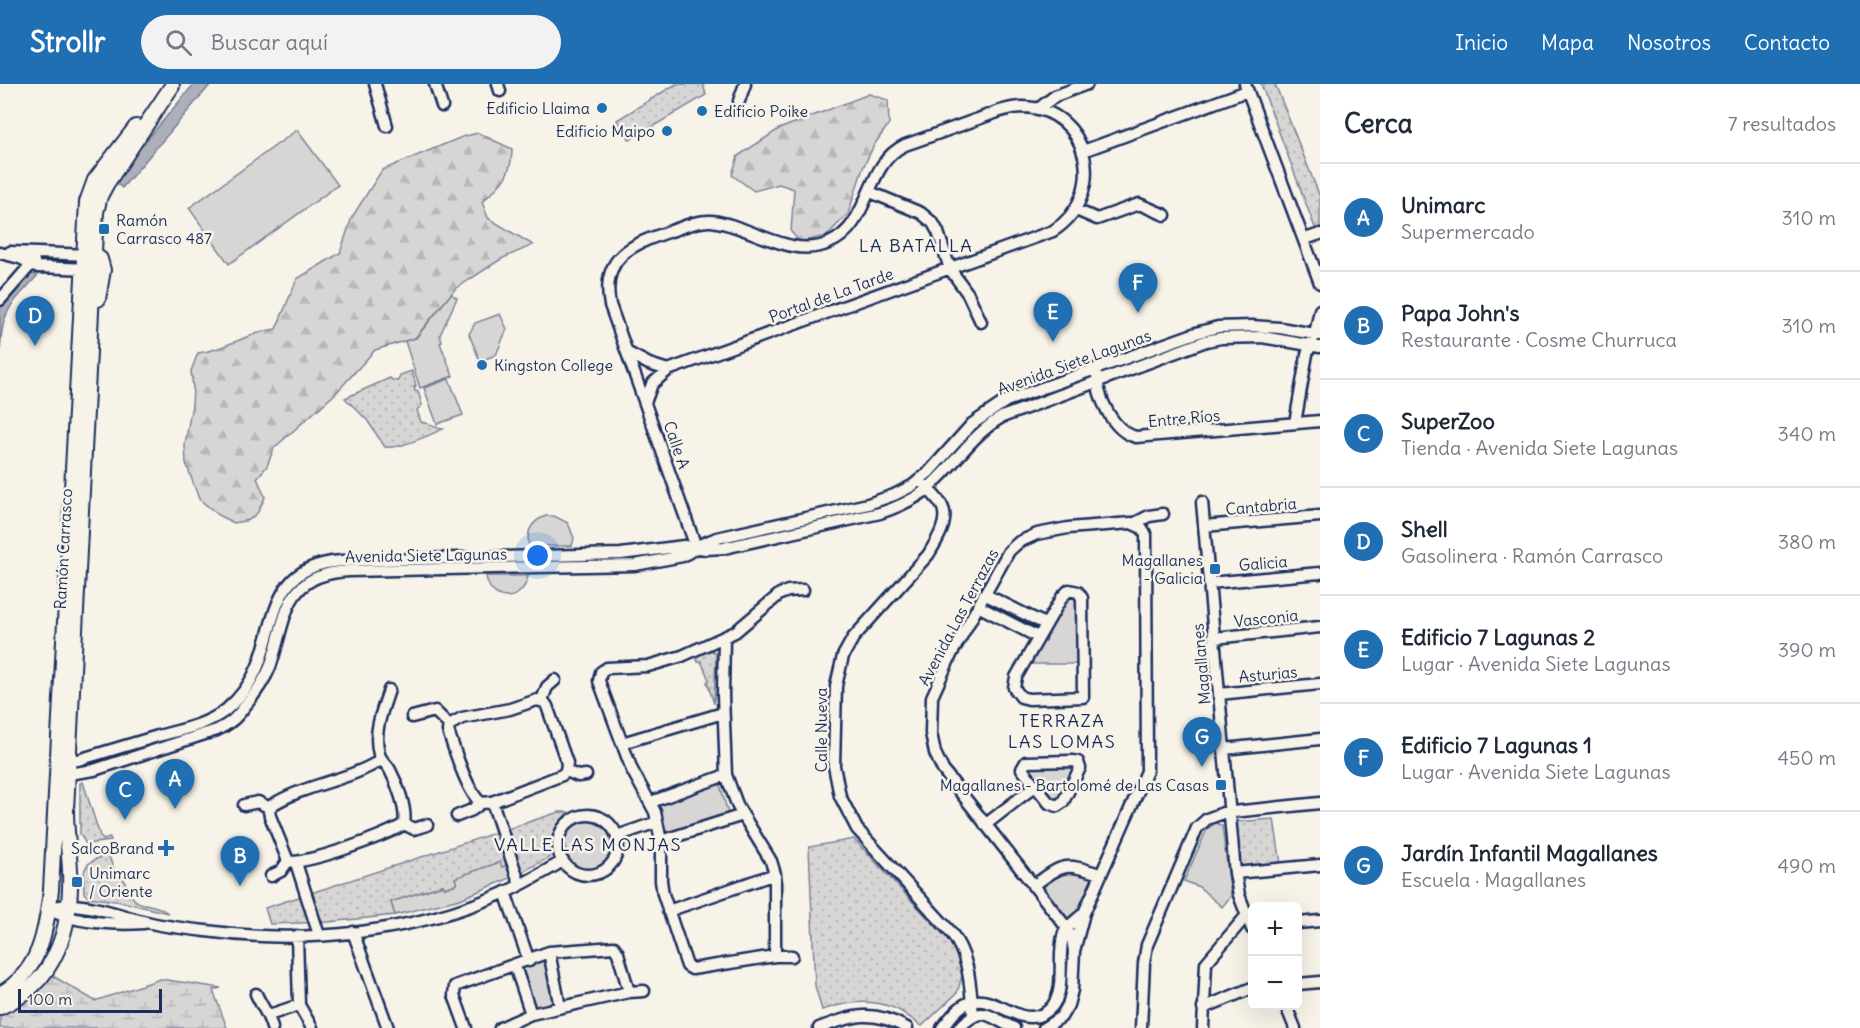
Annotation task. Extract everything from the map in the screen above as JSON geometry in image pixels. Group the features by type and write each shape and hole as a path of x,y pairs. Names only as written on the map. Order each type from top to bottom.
{"main road":[{"name":"Ramón Carrasco","path":"0,994 18,981 35,960 42,942 49,909 89,255 86,211 92,186 144,117 173,85"},
{"path":"89,255 100,259 103,270 100,291 91,321"},
{"name":"Ramón Carrasco","path":"0,1007 26,992 48,969 58,952 68,911 70,871 66,820 91,321 88,269"}],"street":[{"path":"375,84 387,126"},
{"path":"435,84 442,106"},
{"path":"739,101 745,84"},
{"path":"1038,110 1055,96 1087,84"},
{"path":"1083,152 1246,87 1320,283"},
{"name":"Portal de La Tarde","path":"628,353 612,312 608,291 614,267 632,246 694,223 707,221 721,223 786,244 818,246 832,242 848,230 857,218 883,163 899,148 1006,109 1022,107 1038,110 1064,124 1075,136 1083,152 1086,166 1083,196 1076,210 1066,222 1053,231 669,370 652,384 646,400"},
{"path":"870,192 921,213 929,219 938,232 950,269 968,294 981,322"},
{"path":"1076,210 1097,219 1139,204 1165,215"},
{"path":"1305,239 1320,234"},
{"path":"31,252 28,257 31,264"},
{"path":"1,254 46,252 89,255"},
{"path":"0,300 31,264 46,252"},
{"path":"15,254 40,267 88,269"},
{"path":"1295,423 1307,354 1317,340 1320,310"},
{"name":"Avenida Siete Lagunas","path":"923,484 972,424 997,406 1025,393 1218,327 1270,327 1317,340"},
{"name":"Avenida Siete Lagunas","path":"69,767 94,770 223,727 234,720 267,674 289,603 307,583 324,575 349,571 635,565 675,559 717,538 882,500 923,484 982,430 1002,417 1206,341 1256,336 1317,340"},
{"path":"628,353 649,364 669,370"},
{"name":"Calle A","path":"628,353 696,547"},
{"name":"Entre Ríos","path":"1097,367 1097,381 1113,420 1125,433 1136,437 1320,421"},
{"path":"1025,393 1030,405"},
{"name":"Calle Nueva","path":"923,484 942,507 944,521 928,555 853,638 843,656 836,686 834,766 840,796 857,829 950,931 962,948 970,975 973,1015"},
{"name":"Magallanes","path":"1202,502 1235,873 1239,895 1247,915"},
{"name":"Avenida Las Terrazas","path":"1074,951 1067,928 942,770 932,743 931,706 936,686 984,594 1009,551 1019,542 1031,536 1068,528 1135,523 1146,517 1163,514"},
{"name":"Cantabria","path":"1204,526 1320,516"},
{"name":"Avenida Las Terrazas","path":"1044,1028 1061,1017 1068,1005 1072,990 1074,951 1084,913 1141,788 1148,762 1146,539 1142,528 1135,523"},
{"name":"Avenida Siete Lagunas","path":"69,767 78,760 212,719 233,703 249,684 258,665 279,597 295,579 324,563 621,554 696,547"},
{"name":"Galicia","path":"1209,584 1320,573"},
{"path":"792,956 775,956 690,968 685,963 661,881 661,841 651,802 632,770 599,681 601,672 607,668 638,667 667,662 724,638 746,624 780,594 803,590"},
{"path":"1072,590 1080,595 1083,697 1029,699 1021,697 1016,692 1014,680 1045,624 1064,594 1072,590"},
{"path":"984,594 1045,624"},
{"path":"978,606 1038,637"},
{"name":"Vasconia","path":"1214,638 1320,627"},
{"path":"724,638 723,713 726,775 733,797 771,861 775,874 775,956"},
{"path":"542,700 547,687 555,680"},
{"path":"249,684 251,699"},
{"name":"Asturias","path":"1219,694 1320,684"},
{"path":"389,690 378,728 378,747 381,760 393,776 403,807 404,824"},
{"path":"449,725 462,718 542,700"},
{"path":"542,700 547,706 561,744 567,771"},
{"path":"412,717 435,711 449,725"},
{"path":"622,743 723,713"},
{"path":"449,725 448,731 461,767 476,799 486,802"},
{"path":"1224,749 1320,740"},
{"path":"319,935 292,862 270,816 270,808 275,803 324,783 362,771 381,760"},
{"path":"1073,761 1079,764 1079,770 1064,802 1059,806 1051,805 1035,786 1022,769 1026,762 1073,761"},
{"path":"567,771 578,777 586,775"},
{"path":"458,816 486,802 562,775 567,771"},
{"path":"651,802 726,775"},
{"path":"985,825 1035,786"},
{"path":"244,806 258,802 270,808"},
{"path":"486,802 520,885"},
{"path":"1141,1028 1144,963 1149,937 1197,828 1213,816 1229,812 1320,803"},
{"path":"584,815 596,816 607,821 617,836 616,856 604,871 591,875 572,871 562,861 558,850 559,838 564,827 573,819 584,815"},
{"path":"661,841 743,816"},
{"path":"617,836 657,822"},
{"path":"404,824 414,829 427,825"},
{"path":"272,876 292,862 351,847 404,824"},
{"path":"49,909 68,911 118,923 150,923 231,934 297,936 353,932 419,921 454,911 506,892 562,861"},
{"path":"1235,873 1320,865"},
{"path":"1033,886 1055,869 1064,866 1074,866 1100,874"},
{"path":"668,911 775,874"},
{"path":"506,892 529,961"},
{"name":"Avenida Las Terrazas","path":"1067,928 1084,913"},
{"path":"1203,1028 1206,963 1247,915"},
{"path":"1302,923 1320,921"},
{"path":"942,1028 960,1008 972,1002 988,1001 1024,1017 1045,1012 1053,1005 1058,993 1061,949 1067,928"},
{"path":"353,932 388,1028"},
{"path":"297,936 299,1005 312,1028"},
{"path":"466,1028 454,995 455,986 549,952 614,947 618,953 629,992"},
{"path":"549,952 560,1007"},
{"path":"515,966 531,1014"},
{"path":"1302,983 1320,981"},
{"path":"1203,1008 1248,990"},
{"path":"500,1028 531,1014 629,992 644,991"},
{"path":"256,994 269,1015 272,1028"},
{"path":"269,1015 299,1005"},
{"path":"1288,1010 1294,1027"},
{"path":"819,1028 843,1019 863,1015 885,1017 907,1028"},
{"path":"959,1028 973,1015 988,1015 1014,1028"}],"green space":[{"path":"676,84 703,84 706,95 630,140 617,120"},
{"path":"1261,84 1275,84 1320,197 1320,241"},
{"path":"869,94 888,100 889,124 874,145 863,168 848,214 826,236 800,242 791,232 794,189 779,184 754,191 732,175 738,156 779,129"},
{"path":"297,130 338,185 229,264 189,208"},
{"path":"478,133 512,149 508,173 482,202 488,218 533,245 501,259 455,289 415,338 375,350 336,393 274,448 267,466 257,478 265,497 258,512 249,520 234,523 220,516 199,499 186,463 185,444 193,388 191,371 198,353 276,329 297,279 340,253 352,217 382,170 462,137"},
{"path":"451,294 457,298 440,335 442,342 440,343 453,376 420,388 405,341 416,338"},
{"path":"500,314 507,329 496,355 480,361 469,334 475,323"},
{"path":"412,371 415,391 418,391 422,405 417,410 421,422 443,429 406,444 385,447 367,420 345,398 390,378 398,381 400,375"},
{"path":"449,379 463,415 437,424 424,388"},
{"path":"546,516 554,516 568,523 574,538 572,546 529,546 528,536 531,527"},
{"path":"486,576 528,576 520,592 507,597 494,592"},
{"path":"1071,594 1079,599 1078,664 1032,664 1065,597"},
{"path":"709,649 716,653 714,704 707,682 709,680 701,661 698,662 695,654"},
{"path":"1025,765 1077,765 1061,801 1053,803"},
{"path":"83,782 100,836 103,840 110,838 111,841 86,844 80,834 80,783"},
{"path":"716,784 720,785 728,813 665,833 657,807 659,804"},
{"path":"559,812 568,812 557,826 550,857 515,876 501,867 455,878 457,884 445,888 443,885 391,902 395,915 328,922 270,924 265,908"},
{"path":"1274,819 1281,864 1239,868 1235,822"},
{"path":"583,821 593,821 606,828 613,841 613,851 606,864 593,871 583,871 574,867 567,860 563,851 563,841 567,832 574,825"},
{"path":"1216,823 1222,826 1231,896 1222,907 1199,887 1184,881 1207,829"},
{"path":"854,839 953,945 963,973 957,993 922,1026 898,1010 876,1003 849,1003 822,1010 815,986 809,847"},
{"path":"108,854 117,878 123,876 132,897 141,904 160,908 168,913 88,897 84,893 84,871 93,861"},
{"path":"500,862 502,867 510,864 515,876 460,899 395,915 391,902 443,885 445,888 457,884 455,878"},
{"path":"1059,870 1091,875 1093,878 1075,917 1066,920 1040,888 1040,884"},
{"path":"538,960 547,964 554,1000 541,1008 532,1006 521,971 521,966"},
{"path":"46,972 95,1001 160,979 221,988 213,990 227,1028 0,1028 0,1007"}],"shaded area":[{"path":"194,84 211,84 122,188 113,180"},
{"path":"26,274 38,275 8,311 2,329 0,357 0,308"}],"place":[{"name":"Edificio Llaima","path":"602,108"},
{"name":"Edificio Poike","path":"702,111"},
{"name":"Edificio Maipo","path":"667,131"},
{"name":"Ramón Carrasco 487","path":"104,229"},
{"name":"Edificio 7 Lagunas 1","path":"1138,313"},
{"name":"Edificio 7 Lagunas 2","path":"1053,342"},
{"name":"Shell","path":"35,346"},
{"name":"Kingston College","path":"482,365"},
{"name":"Magallanes - Galicia","path":"1215,569"},
{"name":"Jardín Infantil Magallanes","path":"1202,767"},
{"name":"Magallanes - Bartolomé de Las Casas","path":"1221,785"},
{"name":"Unimarc","path":"175,809"},
{"name":"SuperZoo","path":"125,820"},
{"name":"SalcoBrand","path":"166,848"},
{"name":"Unimarc / Oriente","path":"77,882"},
{"name":"Papa John's","path":"240,886"}],"district":[{"name":"LA BATALLA","path":"916,246"},
{"name":"TERRAZA LAS LOMAS","path":"1062,731"},
{"name":"VALLE LAS MONJAS","path":"588,845"}]}
